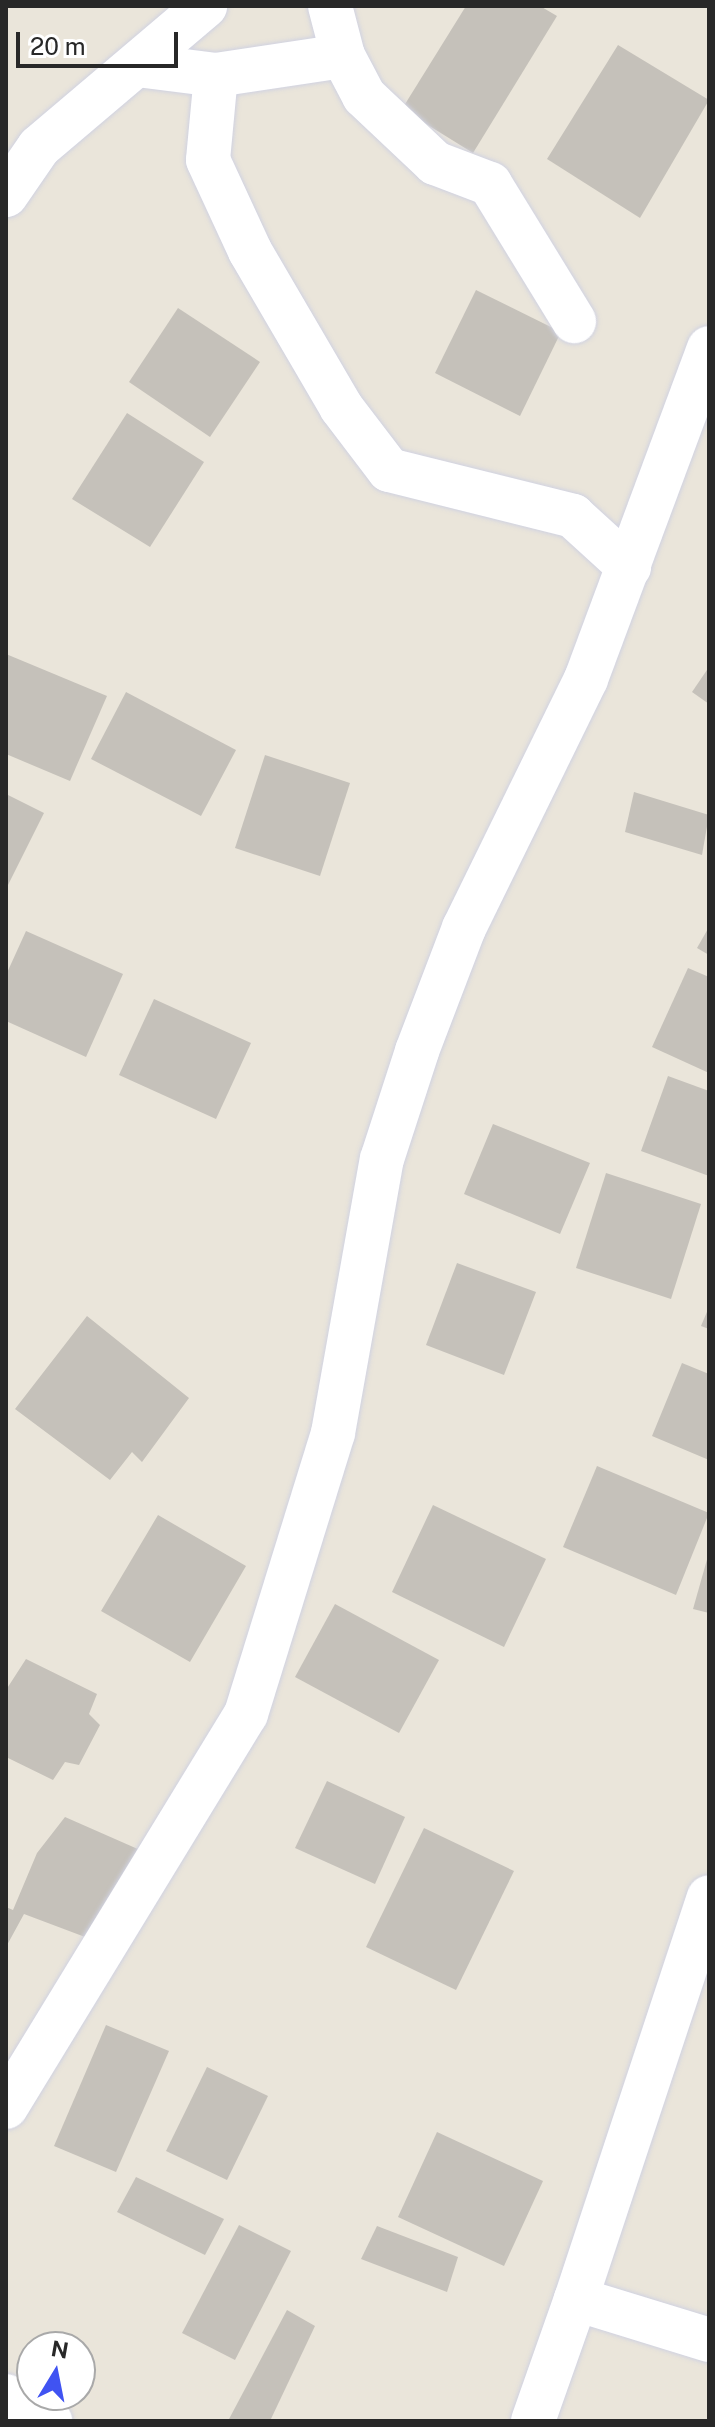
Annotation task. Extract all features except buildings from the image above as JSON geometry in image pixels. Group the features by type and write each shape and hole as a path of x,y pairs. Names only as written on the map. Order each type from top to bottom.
{"street":[{"path":"6,195 39,147 205,6"},
{"path":"330,6 343,56 364,96 435,163 490,184 574,321"},
{"path":"137,65 216,75 343,56"},
{"path":"216,75 208,160 250,251 341,407 389,470 573,516 629,567"},
{"path":"6,2107 246,1714 333,1433 382,1159 417,1051 464,928 586,679 709,348"},
{"path":"533,2421 709,1897"},
{"path":"576,2299 709,2340"},
{"path":"6,2396 50,2421"}]}
